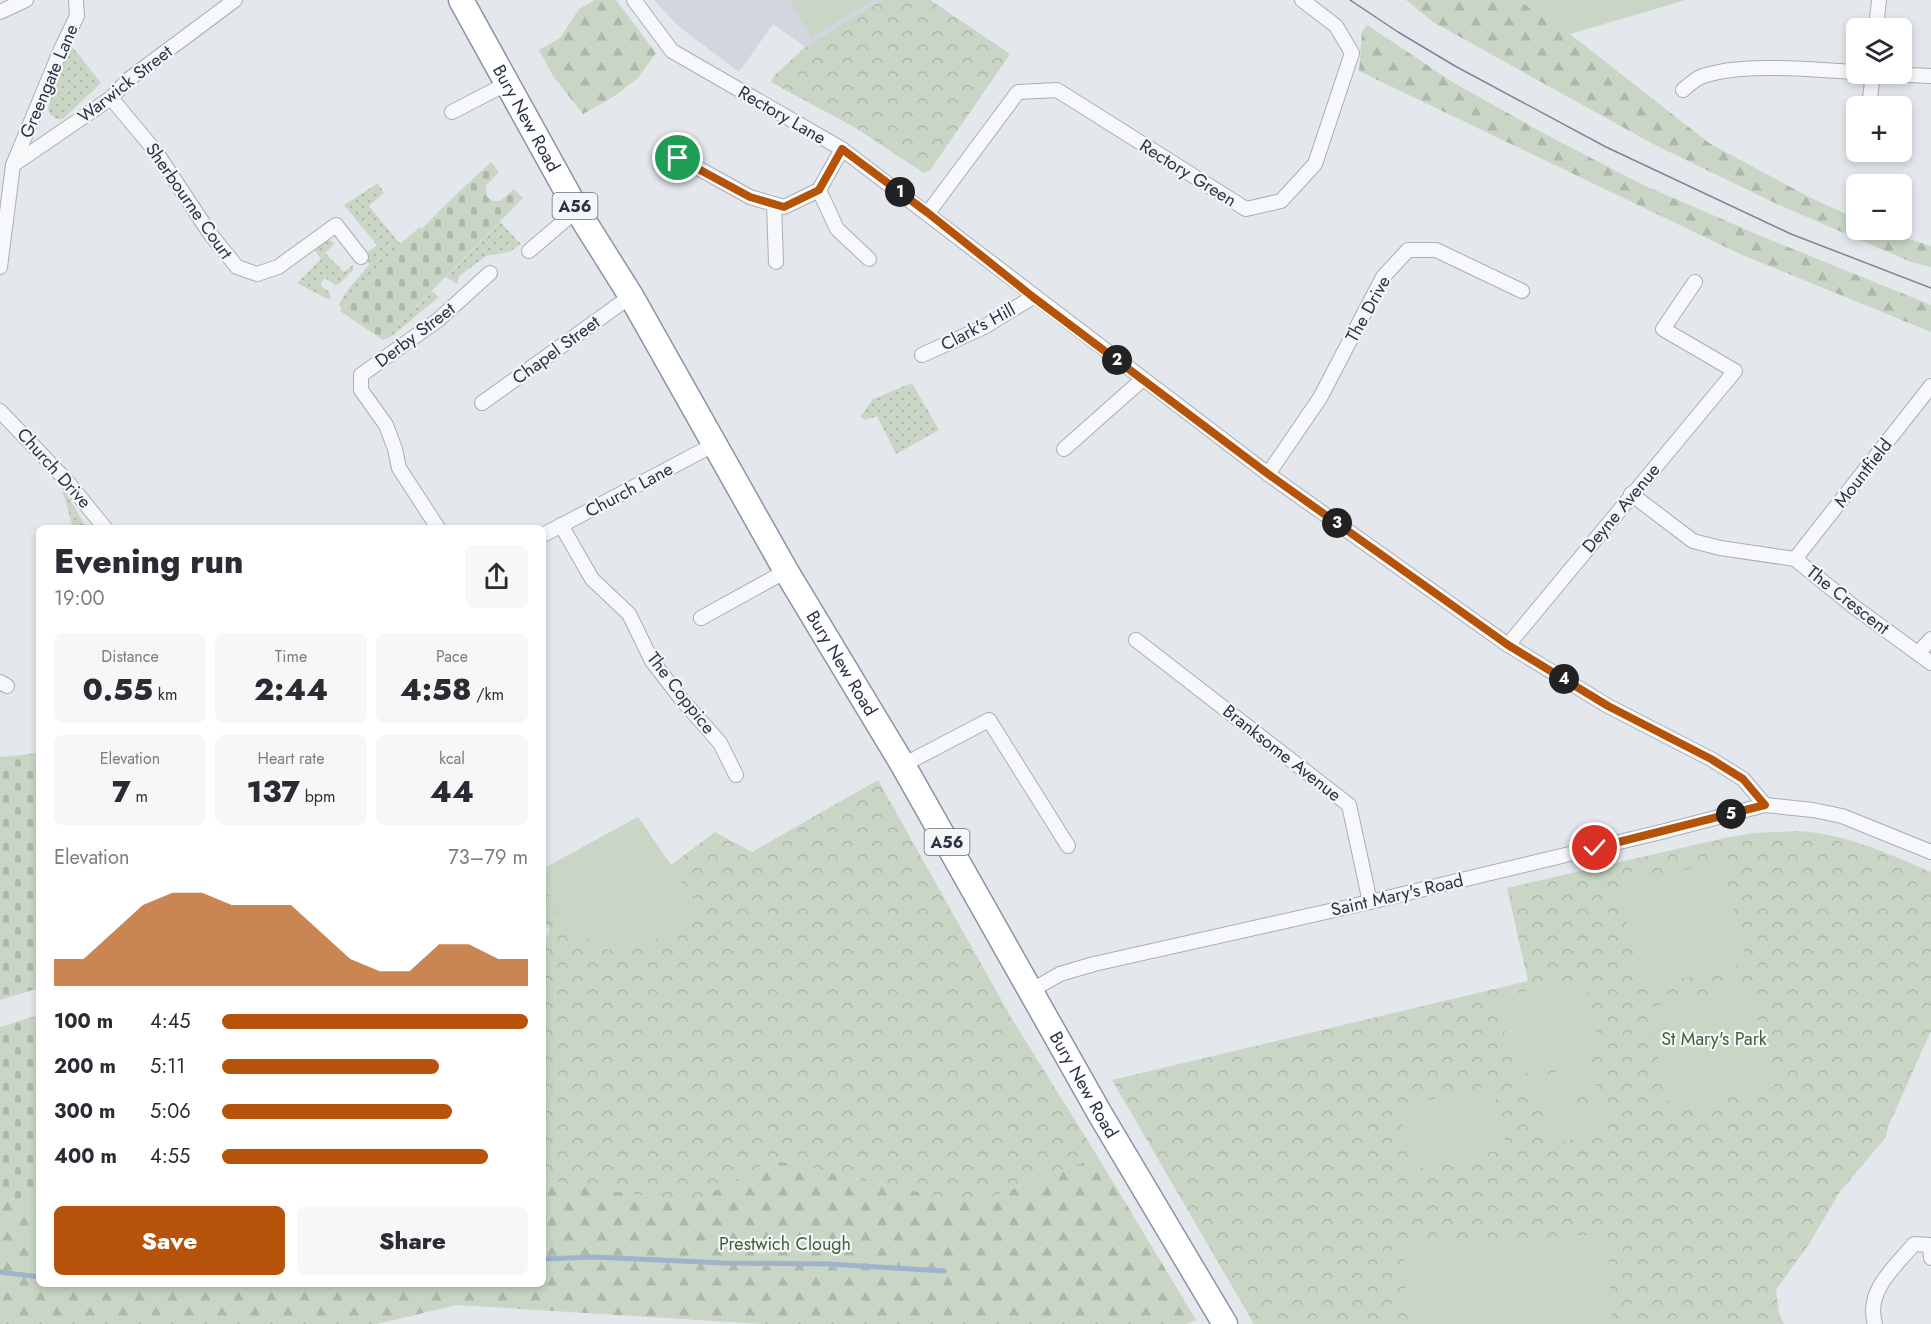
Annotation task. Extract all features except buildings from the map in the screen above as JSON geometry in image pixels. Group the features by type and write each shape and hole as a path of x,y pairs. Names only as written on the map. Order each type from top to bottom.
{"highway":[{"name":"Bury New Road","path":"461,0 577,210 631,296 786,571 903,765 1100,1114 1225,1324"}],"street":[{"path":"0,12 26,0"},
{"name":"Greengate Lane","path":"0,267 13,165 62,46 77,16 76,0"},
{"name":"Warwick Street","path":"13,165 111,98 129,79 235,0"},
{"name":"Rectory Lane","path":"634,0 672,51 842,149 928,213 1033,297 1268,474 1508,645 1608,706 1711,759 1743,779 1765,805"},
{"name":"Rectory Green","path":"928,213 1018,92 1057,90 1246,209 1281,201 1315,164 1352,53 1336,26 1302,0"},
{"path":"1877,18 1879,0"},
{"path":"1683,90 1701,76 1740,70 1774,68 1846,71"},
{"path":"1912,75 1931,76"},
{"path":"452,112 506,84"},
{"name":"Sherbourne Court","path":"111,98 156,152 211,235 237,267 257,274 278,267 336,225 361,257"},
{"path":"678,158 750,197 784,207 819,190 842,149"},
{"path":"819,190 837,229 869,259"},
{"path":"774,204 776,262"},
{"path":"529,251 577,210"},
{"name":"The Drive","path":"1268,474 1320,398 1383,277 1408,250 1436,250 1522,291"},
{"name":"Derby Street","path":"436,525 399,468 386,425 361,390 361,375 438,320 490,273"},
{"name":"Deyne Avenue","path":"1508,645 1735,371 1663,329 1695,282"},
{"name":"Chapel Street","path":"482,404 631,296"},
{"name":"Clark's Hill","path":"922,355 984,327 1033,297"},
{"path":"1064,449 1143,379"},
{"name":"Mountfield","path":"1795,559 1931,386"},
{"name":"Church Drive","path":"0,411 66,480 103,525"},
{"name":"Church Lane","path":"546,533 715,444"},
{"name":"The Crescent","path":"1631,495 1693,541 1720,548 1795,559 1853,606 1931,663"},
{"name":"The Coppice","path":"561,525 592,579 629,614 652,661 682,701 720,743 736,775"},
{"path":"701,618 786,571"},
{"path":"1918,653 1931,639"},
{"name":"Branksome Avenue","path":"1136,640 1349,805 1370,902"},
{"path":"903,765 989,720 1068,846"},
{"path":"1765,805 1814,810 1842,816 1931,852"},
{"name":"Saint Mary's Road","path":"1032,990 1060,974 1094,964 1370,902 1765,805"},
{"path":"1875,1324 1872,1306 1878,1286 1914,1244 1930,1245 1931,1258"}],"shaded area":[{"path":"654,0 930,0 1010,54 930,170 924,173 856,128 771,82 774,76 805,47 773,24 739,72 678,26"}],"green space":[{"path":"595,0 616,0 656,53 637,79 613,97 583,114 553,76 539,50 560,38 579,9"},
{"path":"790,0 873,0 811,37"},
{"path":"882,0 930,0 1010,54 930,170 924,173 856,128 771,82 774,76 805,47"},
{"path":"1406,0 1519,0 1570,34 1709,143 1807,196 1846,214 1846,234 1777,204 1653,144 1433,22"},
{"path":"1519,0 1686,0 1570,34"},
{"path":"1367,25 1454,83 1643,185 1931,305 1931,332 1740,254 1359,71 1362,32"},
{"path":"70,44 101,83 63,119 56,119 50,114 48,108"},
{"path":"491,162 499,172 486,185 487,197 493,201 500,201 514,189 523,198 383,340 340,311 445,205"},
{"path":"378,183 384,193 369,206 400,244 420,227 422,229 342,309 339,305 346,292 369,265 367,253 377,245 344,205"},
{"path":"500,222 521,244 509,252 486,256 459,276 457,284 446,277"},
{"path":"327,239 335,243 325,253 344,272 353,265 353,270 339,284 335,285 325,278 320,285 329,292 331,297 329,300 297,283 321,259 312,247"},
{"path":"1860,240 1912,240 1931,246 1931,267 1911,262"},
{"path":"432,291 439,297 392,336 383,340"},
{"path":"912,383 939,430 896,454 877,416 865,420 861,416 873,399"},
{"path":"61,485 85,525 72,525"},
{"path":"36,753 36,989 0,1000 0,757"},
{"path":"878,780 1012,1019 1098,1157 973,1204 773,1160 692,1203 546,1180 546,939 550,930 546,924 546,867 638,817 671,865 715,832 752,852"},
{"path":"638,817 702,912 672,932 646,943 608,950 567,927 546,892 546,867"},
{"name":"St Mary's Park","path":"1798,831 1850,840 1931,872 1931,1031 1888,1127 1886,1137 1839,1193 1809,1244 1776,1290 1779,1313 1784,1324 1254,1324 1112,1080 1528,981 1507,888 1725,838 1755,833"},
{"path":"1722,861 1746,963 1643,988 1618,886"},
{"path":"1583,978 1602,1056 1561,1066 1560,1062 1556,1062 1556,1067 1516,1076 1497,998 1538,988 1540,995 1544,993 1543,987"},
{"path":"1750,984 1774,1087 1671,1111 1647,1008"},
{"path":"36,1016 36,1196 0,1201 0,1027"},
{"path":"1591,1064 1598,1093 1535,1108 1528,1079"},
{"path":"1492,1085 1507,1148 1413,1170 1398,1107"},
{"path":"1600,1102 1607,1131 1544,1146 1537,1117"},
{"name":"Prestwich Clough","path":"1098,1157 1196,1320 1186,1324 762,1324 457,1305 377,1324 0,1324 0,1201 36,1196 36,1287 546,1287 546,1180 692,1203 773,1160 973,1204"},
{"path":"1607,1234 1612,1324 1408,1324 1403,1247"}],"waterway":[{"path":"546,1259 595,1257 723,1263 829,1264 944,1271"},
{"path":"0,1272 36,1277"}],"tram line":[{"path":"1350,0 1455,66 1606,147 1791,234 1931,288"}],"route":[{"path":"678,158 750,197 784,207 819,190 842,149 928,213 1033,297 1268,474 1508,645 1608,706 1711,759 1743,779 1765,805 1595,848"}]}
